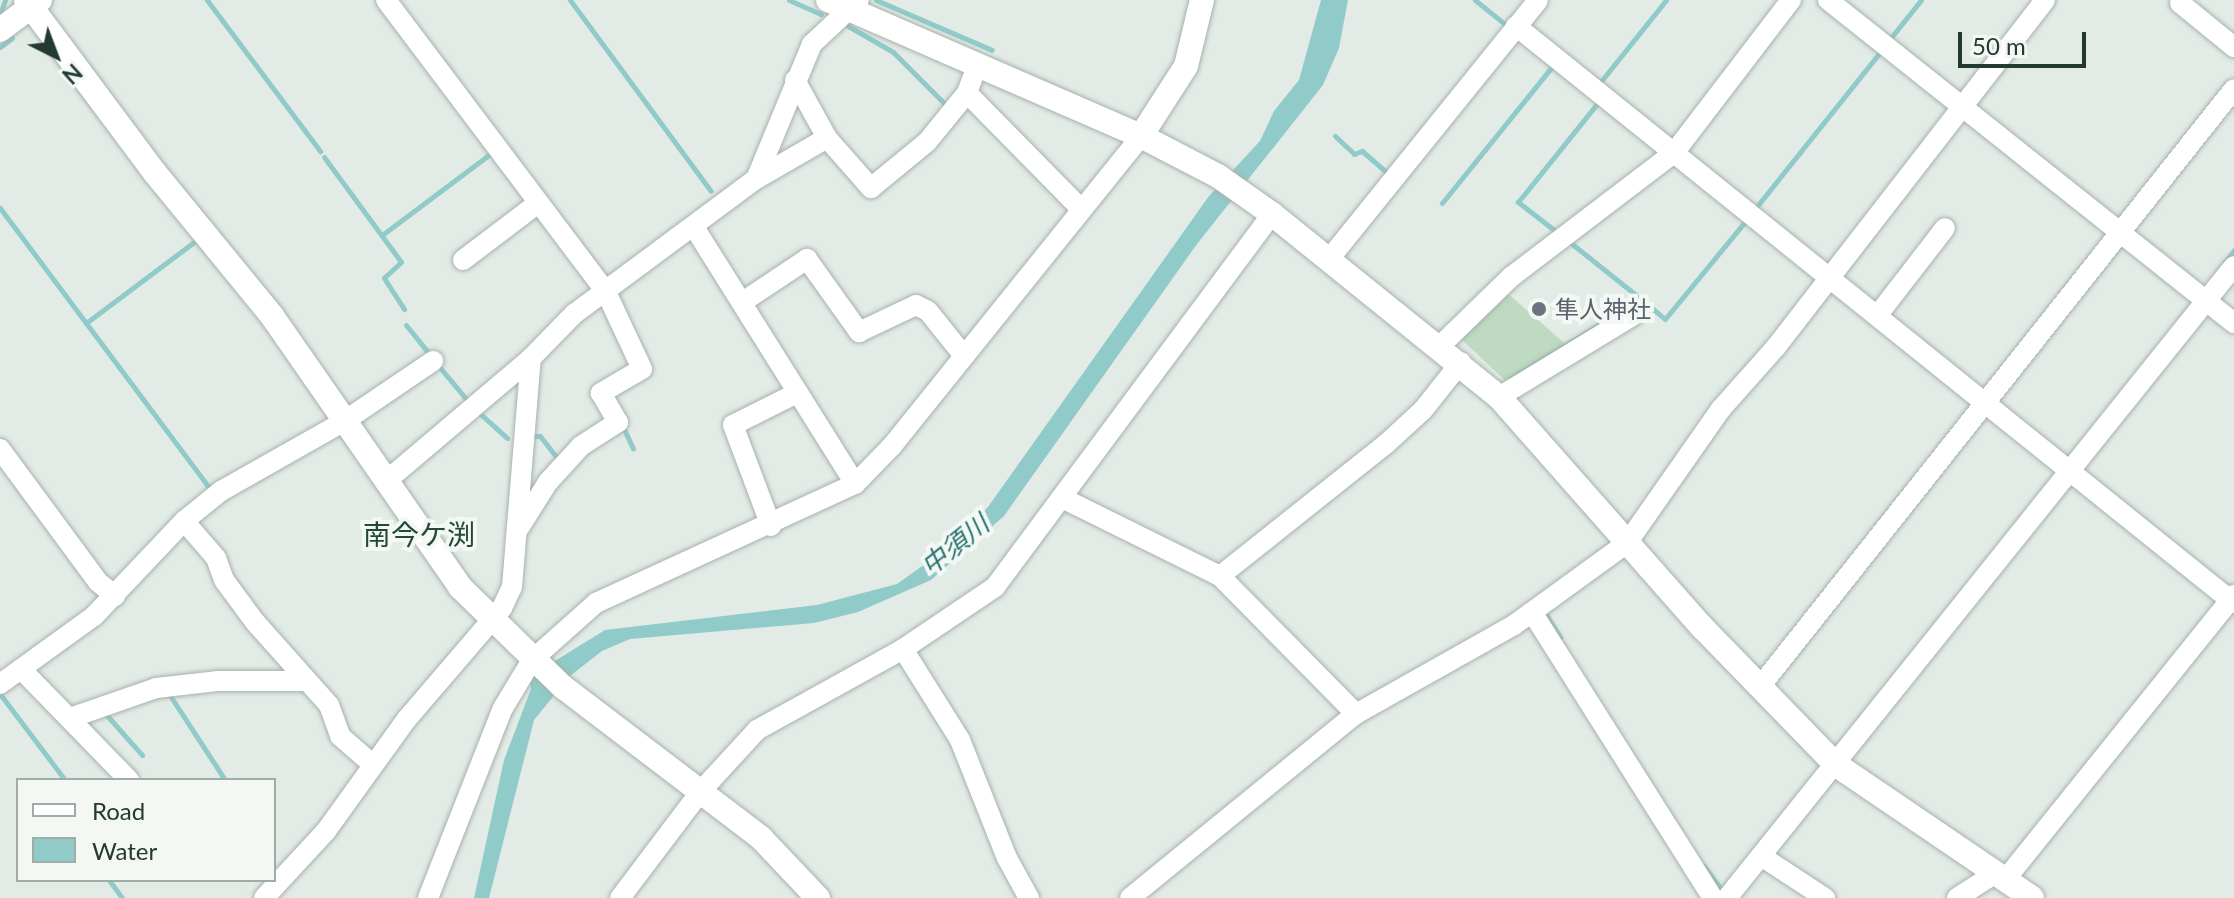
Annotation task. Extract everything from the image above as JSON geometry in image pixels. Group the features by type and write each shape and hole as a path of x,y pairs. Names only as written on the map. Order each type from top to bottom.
{"street":[{"path":"386,0 606,292 642,369 601,393 618,422 581,446 548,482 517,530"},
{"path":"428,898 503,708 535,663 596,603 771,526 855,484 964,356 1141,136 1186,66 1202,0"},
{"path":"1330,258 1538,0"},
{"path":"1441,345 1511,277 1674,153 1791,0"},
{"path":"1828,0 2234,323"},
{"path":"1130,898 1356,714 1532,612 1627,543 1721,409 1830,278 2045,0"},
{"path":"0,30 32,2 155,173 272,316 385,482 490,621 563,687 761,838 818,898"},
{"path":"756,179 812,44 845,3 976,68 1141,136 1218,176 1263,207 1441,345 1499,397 1759,688 1835,764 2032,898"},
{"path":"2180,3 2234,47"},
{"path":"1516,26 1983,404 2233,599 2001,876 1957,898"},
{"path":"795,80 827,138 871,188 927,142 967,93 976,68"},
{"path":"1759,688 2234,89"},
{"path":"967,93 1080,208"},
{"path":"385,482 531,358 545,338 756,179 827,138"},
{"path":"463,260 538,203"},
{"path":"620,898 701,791 757,730 903,649 995,587 1064,499 1263,207"},
{"path":"694,227 744,301 855,484"},
{"path":"1877,316 1945,228"},
{"path":"744,301 807,259 859,332 916,305 928,311 964,356"},
{"path":"1727,898 2201,297 2234,266"},
{"path":"1499,397 1634,315"},
{"path":"268,892 326,831 372,764 490,621 512,587 531,358"},
{"path":"0,684 115,596 184,521 221,491 343,422 433,361"},
{"path":"1220,576 1386,444 1423,410 1461,362"},
{"path":"771,526 733,425 797,393"},
{"path":"0,449 98,582 115,596"},
{"path":"1064,499 1220,576 1356,714"},
{"path":"184,521 216,558 224,580 255,622 329,705 340,736 372,764"},
{"path":"1532,612 1713,898"},
{"path":"903,649 960,740 1007,858 1029,898"},
{"path":"21,669 127,778"},
{"path":"70,718 156,688 217,681 305,681"},
{"path":"1761,856 1825,898"}],"green space":[{"path":"1506,292 1570,348 1510,385 1460,338"}],"water":[{"name":"中須川","path":"1321,0 1348,0 1339,48 1323,85 1197,244 1004,516 931,580 858,612 814,623 630,639 602,651 570,676 534,720 489,898 474,898 504,760 531,689 529,677 605,630 817,605 897,584 946,549 988,507 1209,196 1260,141 1274,111 1299,80"}],"waterway":[{"path":"0,14 5,0"},
{"path":"207,0 320,151"},
{"path":"570,0 711,191"},
{"path":"789,0 821,14"},
{"path":"876,0 992,50"},
{"path":"1475,0 1506,25"},
{"path":"1598,85 1666,0"},
{"path":"1889,40 1921,0"},
{"path":"848,26 893,52 948,107"},
{"path":"0,47 12,38"},
{"path":"1754,210 1881,51"},
{"path":"1442,203 1554,64"},
{"path":"1558,233 1518,202 1600,100"},
{"path":"1335,136 1354,154 1362,151 1387,173"},
{"path":"382,235 490,154"},
{"path":"324,157 401,262 384,278 404,309"},
{"path":"0,208 209,487"},
{"path":"1641,299 1665,319 1747,219"},
{"path":"86,323 194,242"},
{"path":"1511,378 1641,299 1572,244"},
{"path":"2225,262 2234,250"},
{"path":"406,325 431,356"},
{"path":"437,364 467,400"},
{"path":"476,410 507,438"},
{"path":"622,425 633,449"},
{"path":"530,436 540,436 559,460"},
{"path":"1547,616 1560,637"},
{"path":"0,694 63,778"},
{"path":"169,694 224,778"},
{"path":"103,711 142,755"},
{"path":"1704,866 1722,891"},
{"path":"110,882 122,898"}],"place":[{"name":"隼人神社","path":"1539,309"}],"district":[{"name":"南今ケ渕","path":"419,534"}]}
